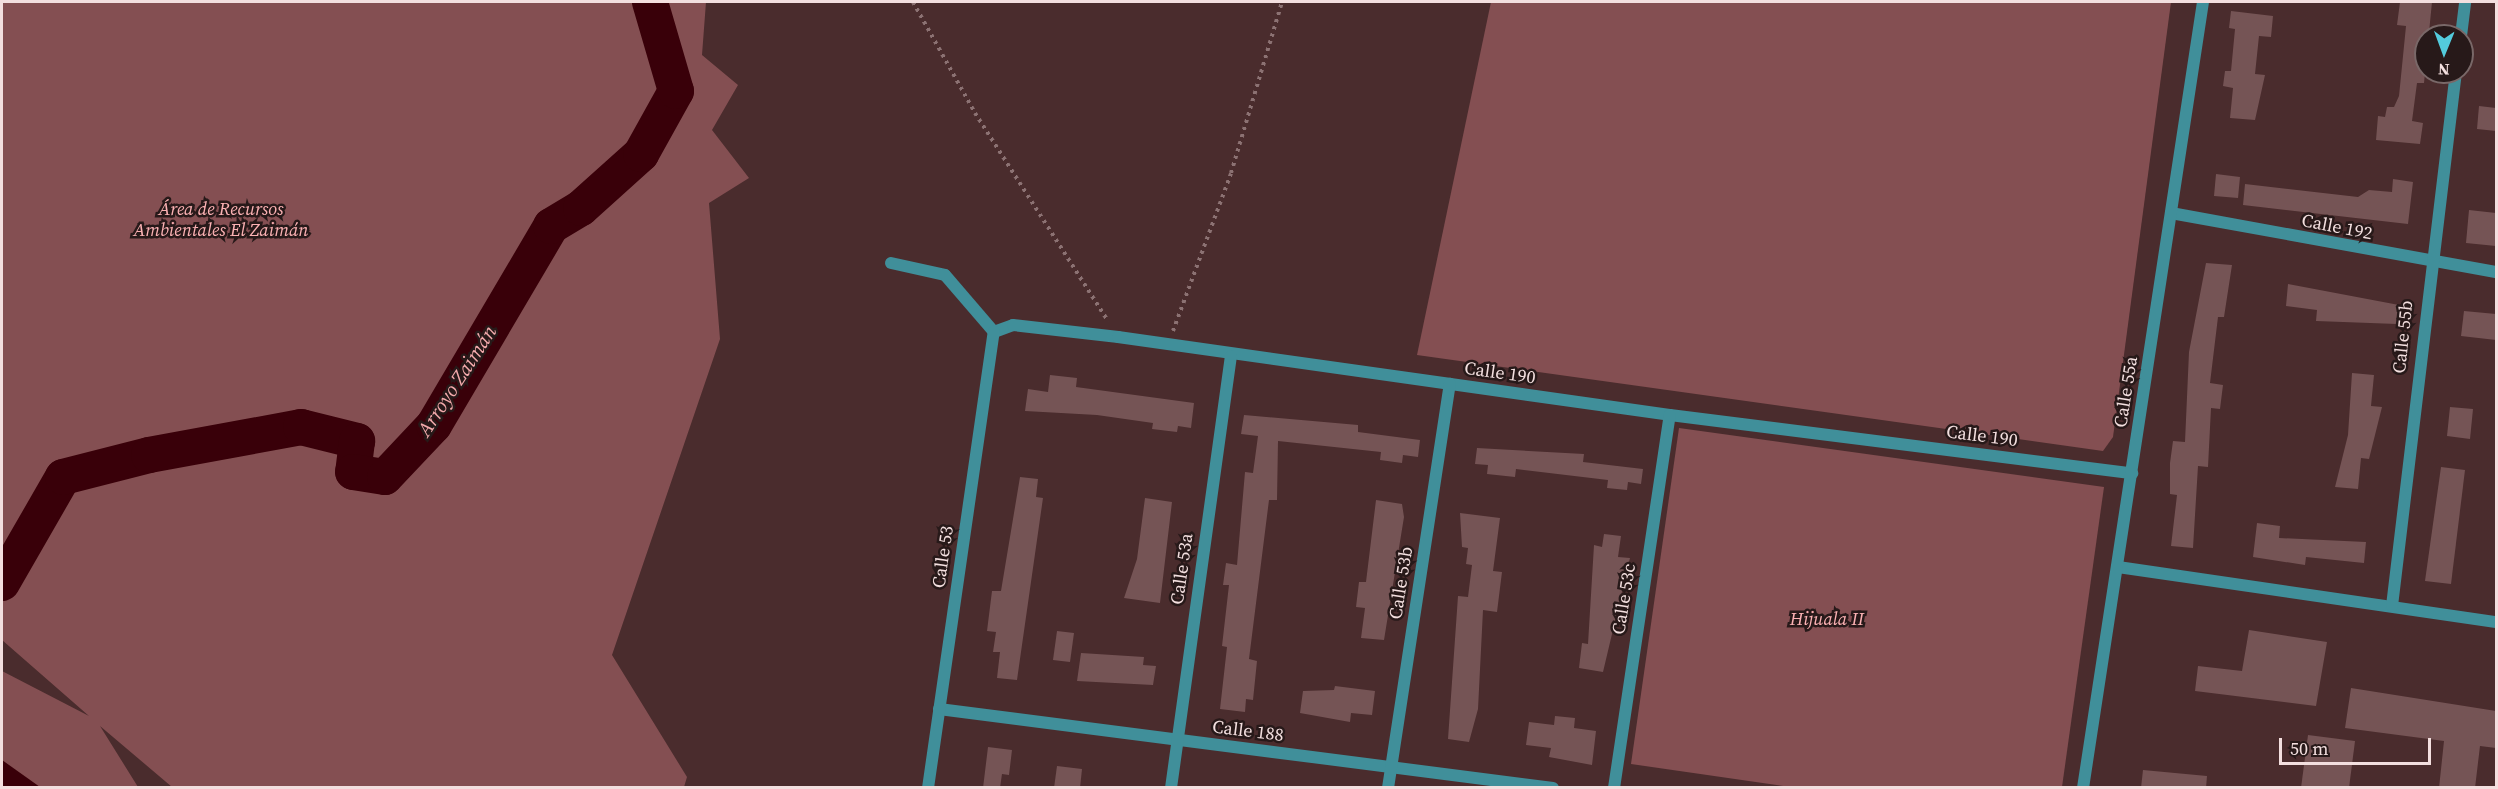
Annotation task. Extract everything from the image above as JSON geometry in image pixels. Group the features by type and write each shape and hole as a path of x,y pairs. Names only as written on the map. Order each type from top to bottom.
{"street":[{"name":"Calle 55a","path":"2082,788 2204,2"},
{"path":"2463,24 2466,2"},
{"name":"Calle 55b","path":"2392,606 2429,263 2454,84"},
{"name":"Calle 192","path":"2171,213 2429,263 2496,272"},
{"path":"891,263 945,275 994,332"},
{"name":"Calle 190","path":"994,332 1013,325 1118,337 1231,356 1450,384 1670,416 2132,473"},
{"name":"Calle 53","path":"928,788 994,332"},
{"name":"Calle 53a","path":"1171,788 1231,356"},
{"name":"Calle 53b","path":"1388,788 1450,384"},
{"name":"Calle 53c","path":"1614,788 1670,416"},
{"path":"2118,567 2496,622"},
{"name":"Calle 188","path":"939,709 1553,788"}],"path":[{"path":"913,2 975,113 1118,337"},
{"path":"1168,345 1231,173 1282,2"}],"green space":[{"name":"Área de Recursos Ambientales El Zaimán","path":"2,2 706,2 702,55 738,85 712,130 749,178 709,203 720,339 612,655 687,777 684,787 172,787 100,726 138,787 2,787 2,671 89,716 2,640"},
{"path":"1491,2 2171,2 2113,437 2103,451 1417,355"},
{"name":"Hijuala II","path":"1679,428 2104,487 2062,787 1797,788 1631,764"}],"shaded area":[{"path":"2,760 40,787 2,787"}],"building":[{"path":"2400,2 2432,2 2430,24 2414,24 2414,84 2417,84 2412,121 2423,123 2420,144 2376,140 2378,116 2385,117 2387,107 2394,107 2399,96 2406,26 2397,25"},
{"path":"2231,11 2273,16 2271,37 2259,36 2255,74 2265,75 2255,120 2230,118 2233,88 2223,86 2225,71 2231,71 2235,29 2229,28"},
{"path":"2479,106 2496,108 2496,131 2477,129"},
{"path":"2216,174 2240,177 2238,198 2214,196"},
{"path":"2393,179 2413,182 2408,224 2243,205 2245,184 2358,197 2369,190 2392,192"},
{"path":"2469,210 2496,213 2496,246 2466,243"},
{"path":"2206,263 2232,265 2224,317 2218,317 2210,383 2223,385 2220,409 2211,408 2208,467 2198,466 2193,548 2171,546 2177,495 2170,494 2170,463 2173,441 2185,442 2189,352"},
{"path":"2288,284 2399,305 2397,324 2316,321 2317,310 2286,306"},
{"path":"2464,311 2496,314 2496,340 2461,336"},
{"path":"2352,373 2374,375 2371,406 2382,407 2369,459 2361,458 2358,489 2335,487 2348,435"},
{"path":"1050,375 1077,378 1076,387 1194,403 1191,428 1178,426 1177,432 1152,429 1153,423 1097,415 1025,411 1028,389 1048,392"},
{"path":"2450,407 2473,409 2470,439 2447,436"},
{"path":"1244,415 1358,425 1358,432 1420,440 1418,457 1403,455 1402,463 1380,460 1381,452 1278,441 1277,500 1269,500 1249,659 1257,661 1253,700 1246,699 1245,712 1220,709 1227,647 1222,646 1229,585 1223,585 1226,563 1237,565 1245,472 1253,473 1258,436 1241,434"},
{"path":"1477,448 1584,454 1583,462 1643,469 1641,484 1628,482 1627,490 1607,488 1608,480 1516,469 1515,477 1487,474 1488,465 1475,464"},
{"path":"2441,467 2465,470 2451,584 2425,581"},
{"path":"1020,477 1038,479 1036,497 1043,498 1017,680 997,678 1000,652 993,652 996,632 987,631 992,591 1001,591"},
{"path":"1145,498 1172,502 1160,603 1124,598 1137,559"},
{"path":"1376,500 1402,504 1404,517 1384,640 1361,638 1365,608 1356,607 1359,582 1366,582"},
{"path":"1460,513 1500,518 1493,571 1502,572 1497,612 1483,610 1478,709 1469,742 1448,739 1458,596 1468,597 1472,565 1466,564 1468,548 1462,547"},
{"path":"2257,523 2280,526 2279,538 2366,542 2364,563 2306,557 2305,565 2253,557"},
{"path":"1604,534 1621,536 1618,557 1630,558 1603,672 1579,668 1582,643 1588,644 1594,545 1602,547"},
{"path":"2249,630 2327,642 2316,706 2195,691 2198,666 2242,671"},
{"path":"1057,631 1074,633 1070,662 1053,660"},
{"path":"1081,653 1144,657 1143,665 1156,666 1153,685 1077,681"},
{"path":"1335,686 1375,691 1372,715 1351,713 1350,722 1300,713 1303,691 1334,690"},
{"path":"2351,688 2496,711 2496,748 2480,746 2475,788 2439,788 2444,741 2345,728"},
{"path":"1555,716 1575,718 1574,728 1596,731 1592,765 1549,757 1551,748 1526,745 1529,722 1554,725"},
{"path":"2308,735 2355,741 2349,788 2301,788"},
{"path":"988,747 1012,750 1009,775 1002,774 1000,788 983,788"},
{"path":"1057,766 1082,769 1080,788 1054,788"},
{"path":"2143,770 2207,776 2206,788 2141,788"}],"waterway":[{"name":"Arroyo Zaimán","path":"2,583 63,477 149,455 301,427 357,441 353,472 385,477 434,425 551,226 581,208 641,154 676,91 650,2"}]}
